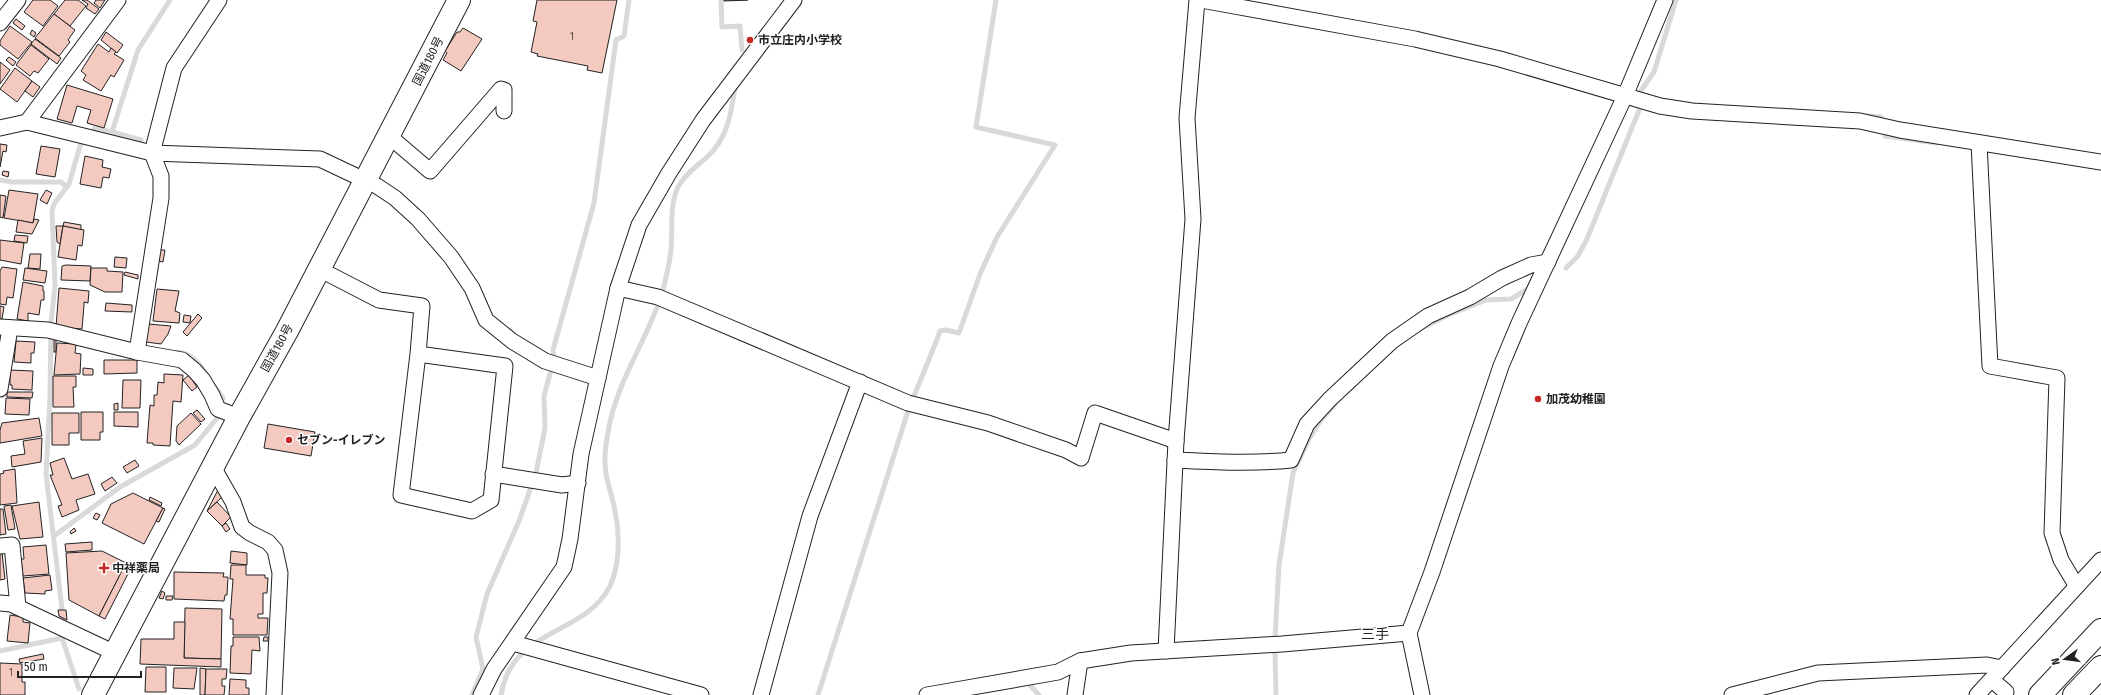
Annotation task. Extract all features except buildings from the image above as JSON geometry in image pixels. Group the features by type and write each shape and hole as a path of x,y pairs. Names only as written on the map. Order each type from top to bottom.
{"highway":[{"name":"国道180号","path":"94,695 213,467 227,412 319,269 459,0"},
{"path":"2040,695 2101,630"},
{"path":"2074,695 2101,667"}],"street":[{"path":"0,23 18,0"},
{"path":"27,122 118,0"},
{"path":"137,352 161,198 161,176 152,154 174,68 219,0"},
{"path":"481,695 494,669 523,646 564,567 570,538 581,454 618,288 639,225 702,120 794,0"},
{"path":"1166,650 1176,441 1193,219 1187,118 1197,0"},
{"path":"1201,0 1431,43 1500,59 1643,101 1692,111 1860,120 1979,148 2101,162"},
{"path":"1422,695 1409,633 1432,572 1501,366 1625,96 1665,0"},
{"path":"389,136 430,171 501,89 504,90 504,111"},
{"path":"0,128 27,122 152,154 320,159 365,181 395,198 418,219 451,257 472,288 486,320 512,342 545,361 598,378"},
{"path":"1979,148 1990,366 2057,378 2052,533 2061,560 2076,585"},
{"path":"1175,460 1258,463 1291,460 1307,424 1330,398 1392,341 1428,316 1470,297 1502,278 1531,265 1548,262"},
{"path":"319,269 379,300 422,306 418,354 401,494 472,511 491,500 505,366 418,354"},
{"path":"618,288 660,298 910,404 988,424 1066,450 1081,458 1095,413 1176,441"},
{"path":"0,389 5,328 51,331 137,352 182,360 203,380 212,395 227,412"},
{"path":"761,695 810,516 860,382"},
{"path":"213,467 233,502 242,527 268,542 275,550 278,559 279,596 274,695"},
{"path":"493,474 562,485 578,483"},
{"path":"0,546 12,544 18,607"},
{"path":"1977,695 2076,585 2101,560"},
{"path":"0,603 11,604 18,607 115,653"},
{"path":"932,694 1058,672 1080,661 1131,653 1282,644 1409,633"},
{"path":"523,646 701,695"},
{"path":"1075,695 1080,661"},
{"path":"1732,695 1818,673 1987,665 2002,668"},
{"path":"1992,680 2006,692"}],"waterway":[{"path":"79,689 62,638 62,609 46,474 50,397 51,323 55,285 52,211 54,204 69,184 80,146 95,128 112,132 138,50 170,0"},
{"path":"472,695 483,669 476,637 487,594 519,521 536,473 545,428 544,396 554,359 553,350 594,203 616,40 624,36 629,0"},
{"path":"721,0 722,27 740,26 742,50"},
{"path":"818,695 908,411 940,331 946,330 959,333 980,274 997,237 1055,145 976,127 996,0"},
{"path":"1638,95 1654,72 1676,0"},
{"path":"501,695 508,673 519,656 534,644 584,615 599,602 610,586 616,568 618,549 617,520 605,467 606,446 611,418 622,385 651,322 663,290 668,270 672,241 673,202 678,187 687,175 714,150 724,134 730,117 735,88"},
{"path":"1566,268 1578,256 1587,239 1642,103"},
{"path":"1868,116 1881,117 1885,136 1936,143"},
{"path":"112,132 141,140"},
{"path":"0,180 12,182 61,182 67,187"},
{"path":"1420,329 1446,316 1486,300 1511,299 1526,290"},
{"path":"177,352 192,358 203,369"},
{"path":"54,536 120,487 195,445 218,417 223,398 215,387"},
{"path":"1275,638 1279,565 1293,473 1309,439 1321,420 1335,404"},
{"path":"0,651 62,638"},
{"path":"1275,652 1276,695"},
{"path":"1024,684 1028,683 1039,695"}],"place":[{"name":"市立庄内小学校","path":"750,40"},
{"name":"加茂幼稚園","path":"1538,399"},
{"name":"セブン-イレブン","path":"289,440"},
{"name":"中祥薬局","path":"104,568"}],"district":[{"name":"三手","path":"1375,634"}]}
